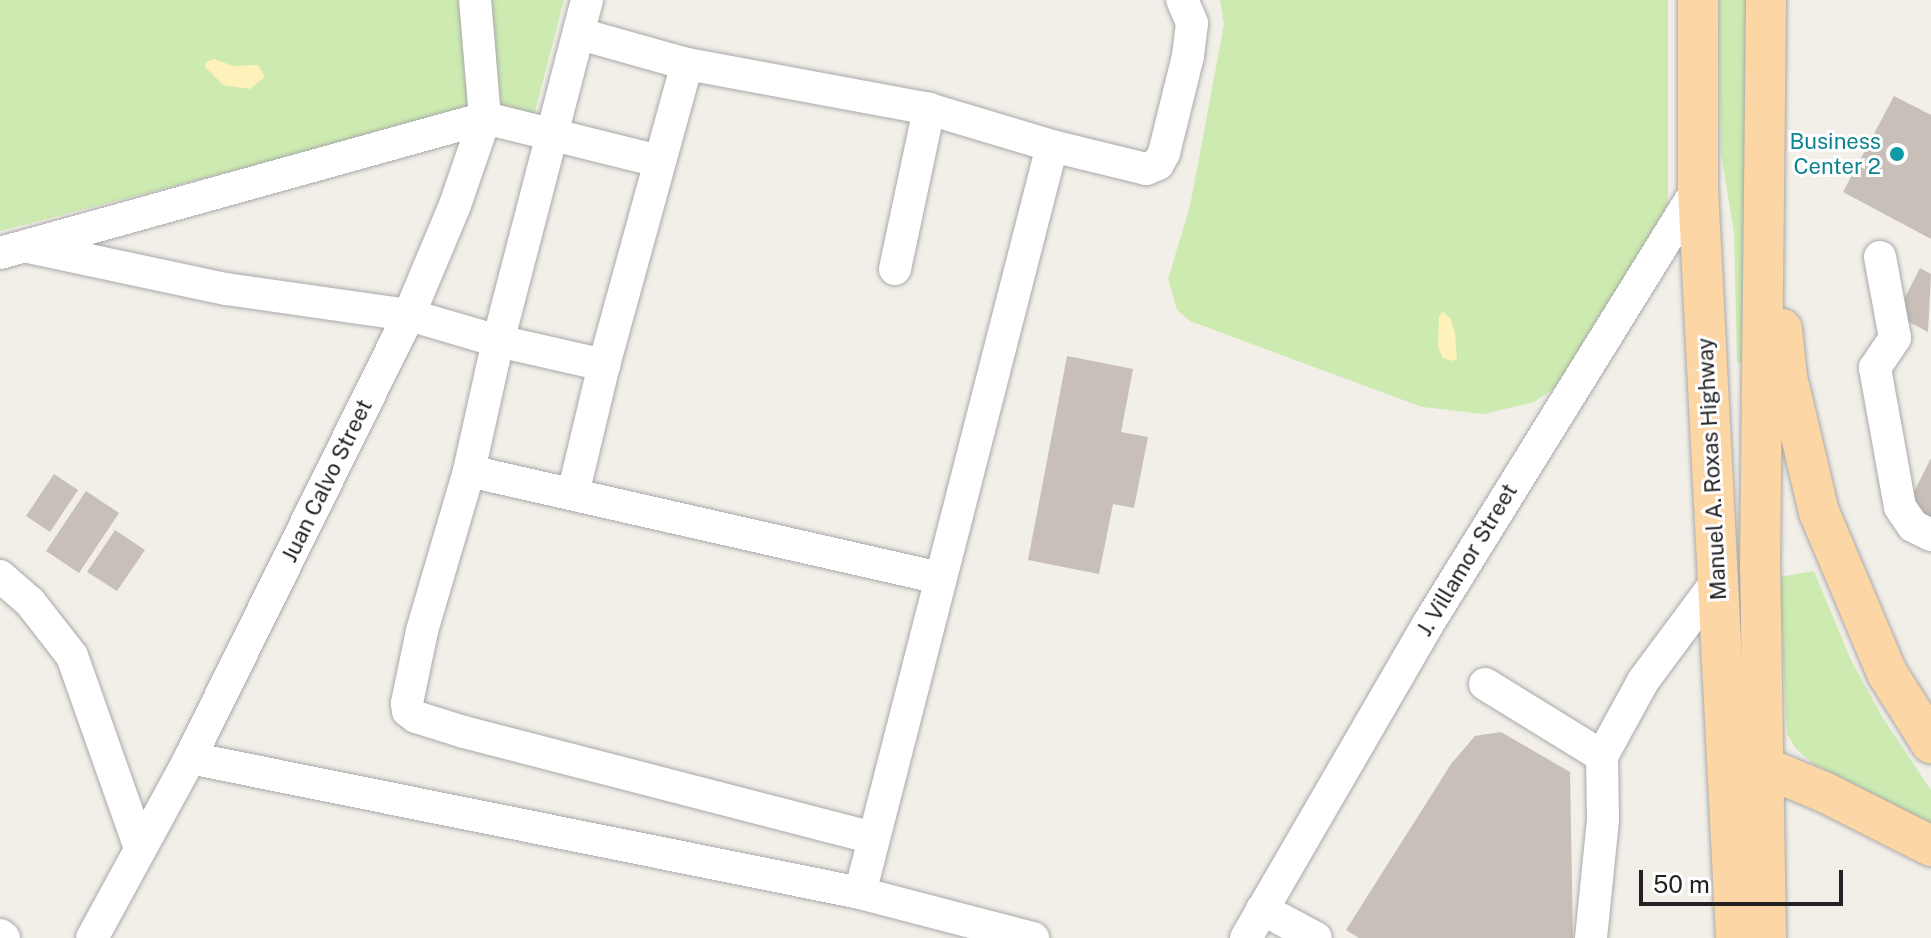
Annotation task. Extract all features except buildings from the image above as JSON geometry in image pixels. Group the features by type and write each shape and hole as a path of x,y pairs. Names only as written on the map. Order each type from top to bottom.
{"main road":[{"name":"Manuel A. Roxas Highway","path":"1698,0 1698,188 1736,938"},
{"name":"Manuel A. Roxas Highway","path":"1766,0 1762,765 1766,938"},
{"path":"1763,153 1787,377 1819,512 1887,673 1931,743"},
{"path":"1725,751 1762,765 1931,846"}],"street":[{"name":"Juan Calvo Street","path":"92,938 190,758 409,315 455,205 485,118 475,0"},
{"path":"587,0 498,341 469,471 422,631 408,711 416,717 464,732 874,838"},
{"path":"580,34 687,64 929,109 1052,146 1146,169 1158,164 1164,153 1189,45 1192,23 1182,0"},
{"path":"573,494 604,365 687,64"},
{"path":"895,269 929,109"},
{"path":"12,250 485,118 659,161"},
{"path":"860,893 1052,146"},
{"name":"J. Villamor Street","path":"1246,938 1428,624 1698,188"},
{"path":"12,250 226,289 409,315 498,341 604,365"},
{"path":"1880,257 1895,338 1875,368 1900,507 1913,526 1931,535"},
{"path":"469,471 939,578"},
{"path":"0,576 30,602 72,656 140,848"},
{"path":"1591,938 1603,820 1602,756 1643,681 1718,580"},
{"path":"1485,684 1602,756"},
{"path":"190,758 384,800 860,893 1014,936"},
{"path":"1262,909 1316,938"}],"green space":[{"path":"0,0 564,0 534,115 406,126 0,231"},
{"path":"1220,0 1668,0 1668,212 1562,383 1534,402 1484,414 1422,407 1190,321 1177,310 1168,279 1190,206 1224,24"},
{"path":"1719,0 1747,0 1743,362 1737,363 1734,233 1721,154"},
{"path":"1814,571 1851,660 1881,715 1931,790 1931,828 1812,763 1796,749 1787,734 1779,577"}],"sand":[{"path":"214,59 233,66 258,65 265,77 250,89 223,85 205,67 206,62"},
{"path":"1443,312 1450,318 1455,333 1457,358 1453,361 1443,358 1438,347 1439,316"}],"place":[{"name":"Business Center 2","path":"1897,154"}]}
